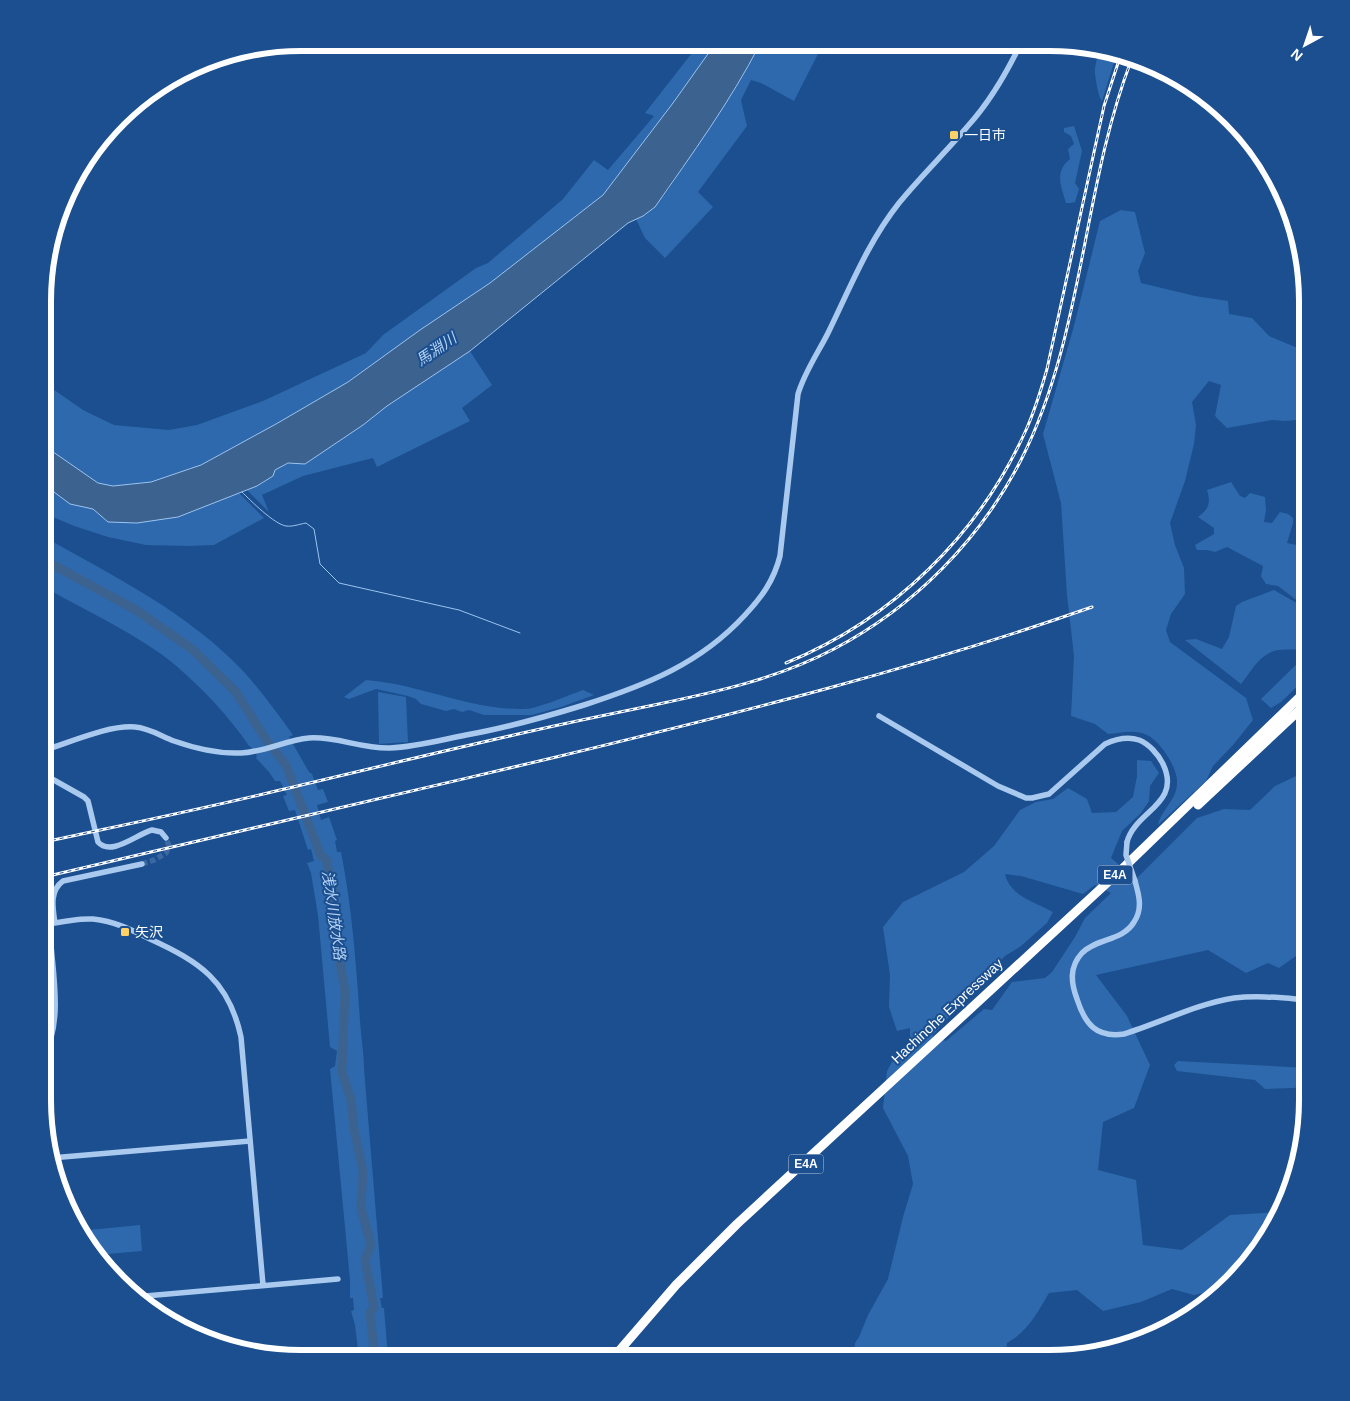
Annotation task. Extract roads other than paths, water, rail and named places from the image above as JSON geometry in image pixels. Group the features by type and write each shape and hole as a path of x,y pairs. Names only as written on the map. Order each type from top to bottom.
{"highway":[{"name":"Hachinohe Expressway","path":"920,1057 1128,864 1299,698"},
{"name":"Hachinohe Expressway","path":"620,1350 661,1302 712,1251 899,1076 1299,710"},
{"name":"Hachinohe Expressway","path":"625,1350 700,1263"}],"street":[{"path":"51,748 112,730 136,727 146,729 175,742 218,751 252,752 311,738 325,738 391,748 516,725 648,683 676,670 722,639 760,598 769,586 777,568 784,528 798,394 804,376 825,339 852,280 886,221 910,190 979,112 1000,83 1016,51"},
{"path":"879,716 998,786 1026,798 1049,794 1105,744 1113,741 1127,738 1142,742 1161,759 1167,774 1168,783 1163,799 1137,825 1127,842 1126,855 1140,898 1135,921 1125,932 1083,952 1077,960 1072,973 1073,989 1081,1013 1085,1020 1097,1030 1105,1034 1124,1034 1204,1005 1235,998 1299,1000"},
{"path":"51,778 88,801 98,842 101,846 105,848 114,847 152,830 161,832 166,838"},
{"path":"55,923 54,890 63,881 142,864"},
{"path":"51,924 90,919 111,922 135,931 200,966 216,982 229,1001 240,1032 263,1286"},
{"path":"51,945 55,1015 51,1039"},
{"path":"58,1157 250,1141"},
{"path":"146,1296 338,1279"}],"water":[{"name":"馬淵川","path":"710,51 756,51 723,107 655,207 643,216 628,223 470,351 387,406 363,425 305,464 288,463 275,470 273,476 257,486 178,517 137,523 108,522 93,509 70,504 51,490 51,450 98,483 113,486 151,482 201,465 348,382 490,283 603,195"}],"waterway":[{"path":"242,492 275,521 286,526 306,523 314,529 320,564 339,583 459,610 520,633"},
{"name":"浅水川放水路","path":"51,564 136,610 192,649 235,691 267,741 286,765 321,856 326,859 333,889 336,939 345,991 342,1072 351,1100 354,1129 363,1171 361,1208 371,1245 365,1260 374,1308 370,1313 374,1350"}],"tunnel":[{"path":"142,864 166,853 169,846 166,838"}],"railway":[{"path":"786,663 825,645 862,623 897,598 929,569 958,538 984,505 1007,468 1026,430 1038,400 1047,369 1104,106 1119,61"},
{"path":"51,840 221,804 504,737 700,695 746,683 791,669 834,649 891,613 918,592 942,569 986,517 1021,460 1042,413 1071,313 1102,160 1115,110 1130,64"},
{"path":"51,875 688,725 959,651 1092,607"}],"place":[{"name":"一日市","path":"954,135"},
{"name":"矢沢","path":"125,932"}]}
